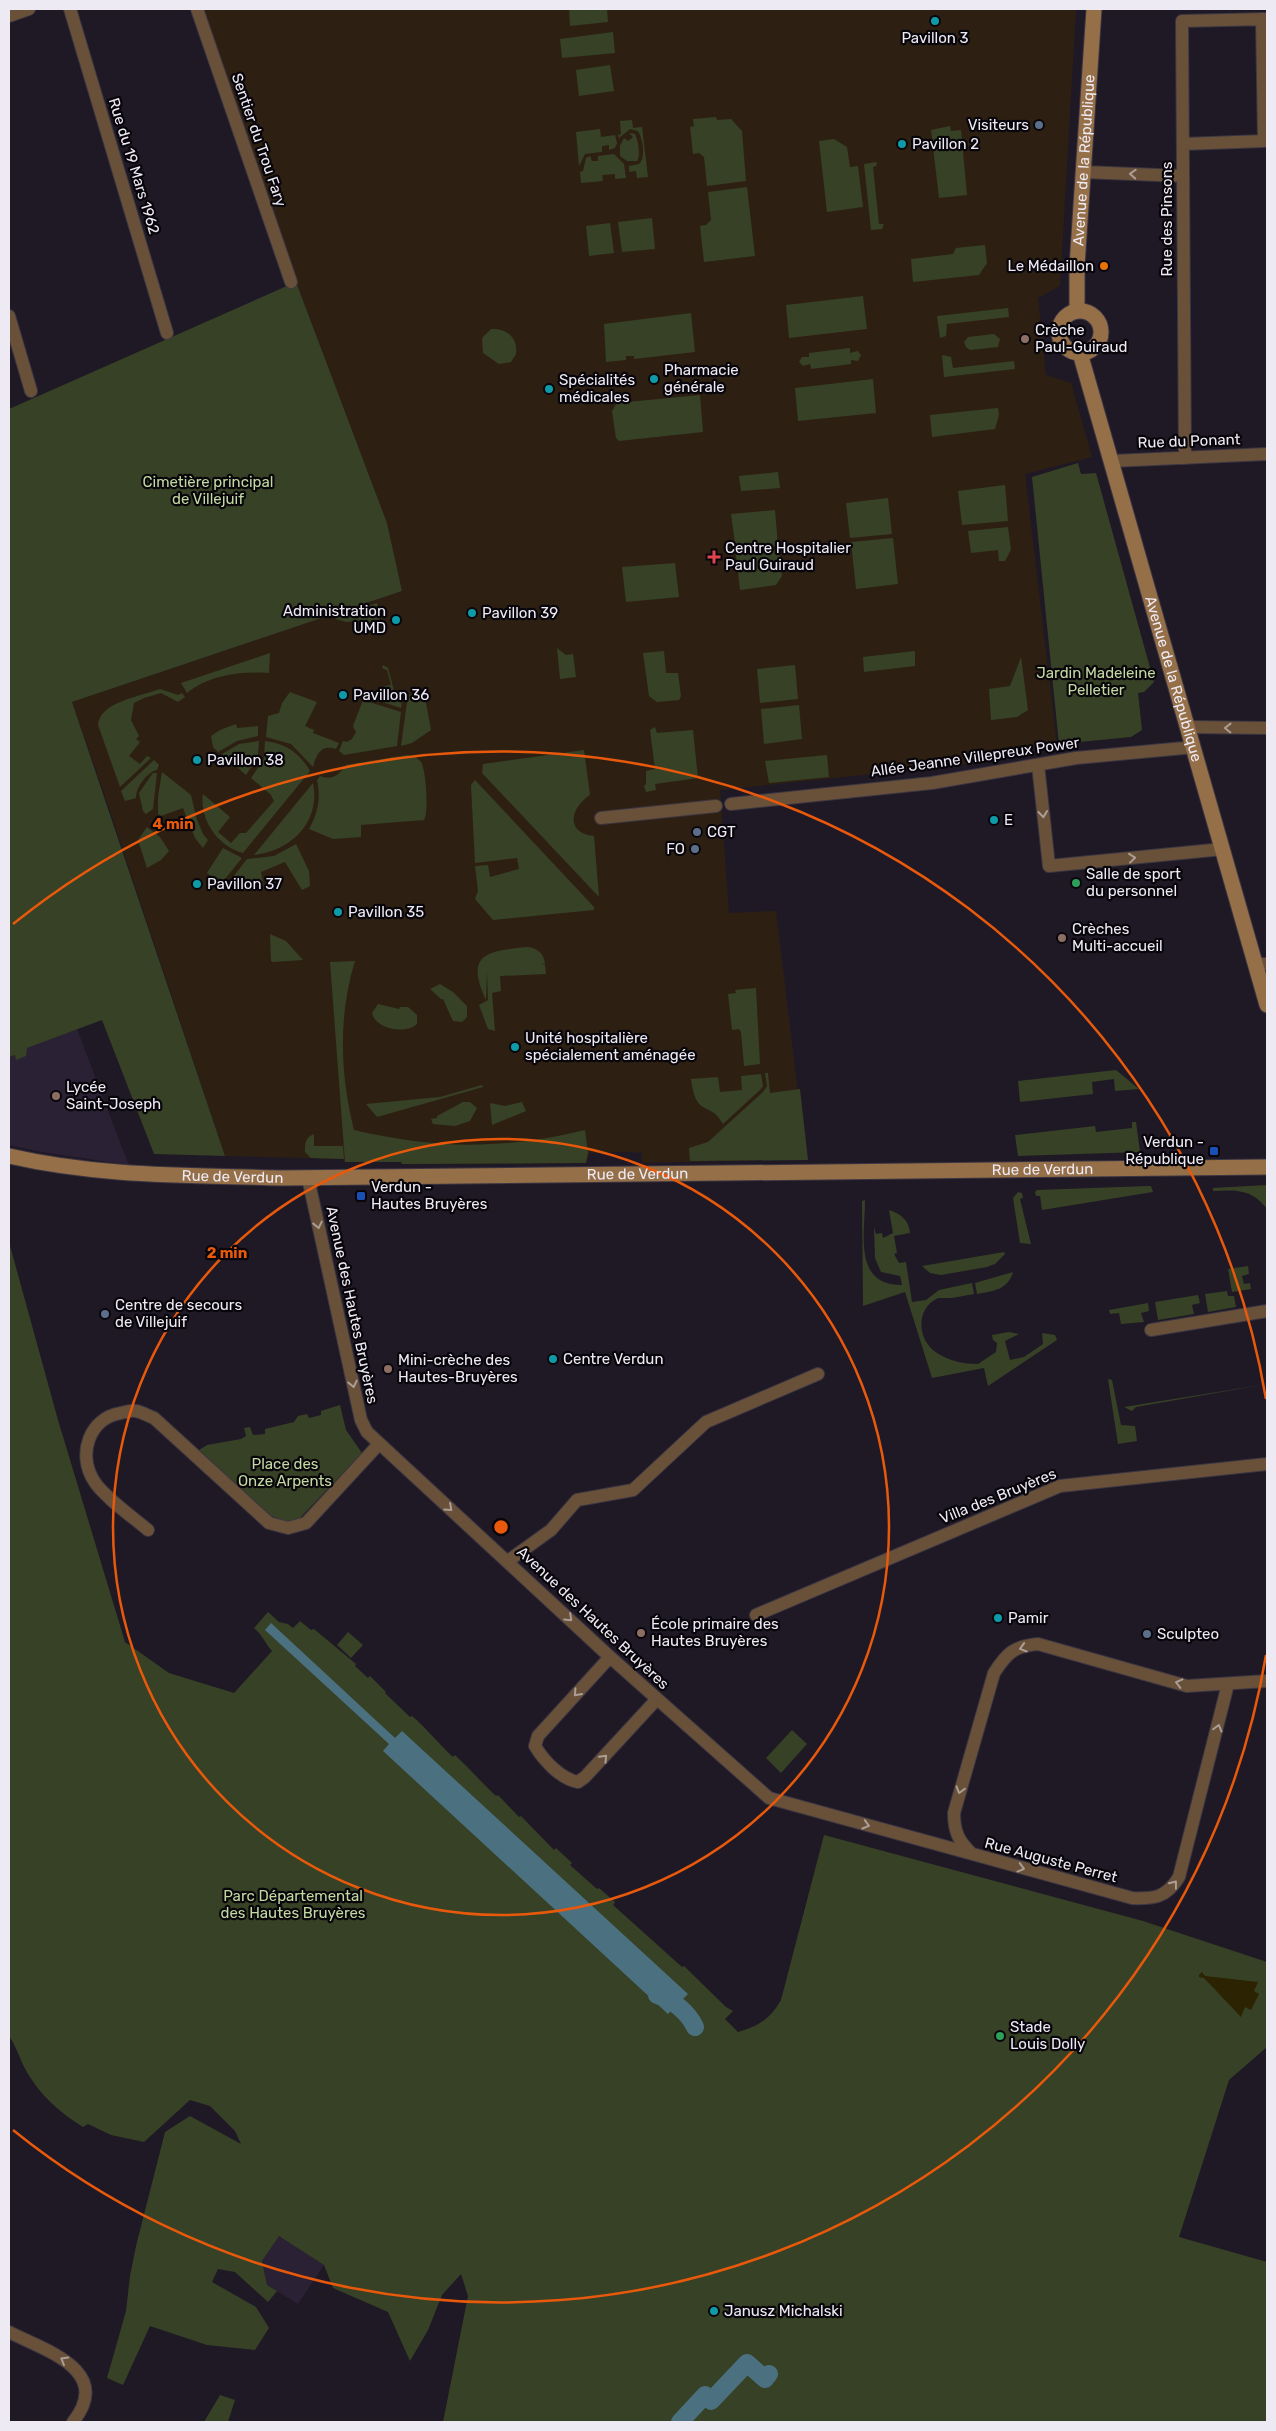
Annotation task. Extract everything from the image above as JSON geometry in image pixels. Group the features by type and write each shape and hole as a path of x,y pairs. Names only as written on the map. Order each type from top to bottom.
{"street":[{"path":"9,16 29,9"},
{"name":"Rue du 19 Mars 1962","path":"70,9 168,333"},
{"name":"Sentier du Trou Fary","path":"197,9 291,282"},
{"name":"Avenue de la République","path":"1077,311 1077,266 1094,9"},
{"path":"1183,144 1264,141 1265,19 1223,14"},
{"name":"Rue des Pinsons","path":"1185,458 1182,21 1223,14"},
{"path":"1084,172 1182,176"},
{"path":"1077,311 1090,313 1099,323 1101,330 1100,337 1093,348 1080,353 1068,349 1060,339 1059,332 1062,321 1066,316 1077,311"},
{"path":"9,316 31,391"},
{"name":"Avenue de la République","path":"1080,353 1223,850 1261,964 1267,1005"},
{"name":"Rue du Ponant","path":"1112,461 1267,454"},
{"path":"1188,727 1267,728"},
{"name":"Allée Jeanne Villepreux Power","path":"731,804 932,783 1076,758 1194,745"},
{"path":"1038,765 1049,866 1223,850"},
{"path":"601,818 716,806"},
{"name":"Rue de Verdun","path":"9,1156 69,1167 168,1177 308,1178 1267,1167"},
{"name":"Avenue des Hautes Bruyères","path":"308,1178 361,1420 367,1432 610,1657 769,1798 974,1856"},
{"path":"1152,1330 1267,1311"},
{"path":"508,1561 551,1530 577,1500 633,1490 706,1422 818,1374"},
{"path":"148,1530 94,1483 87,1469 85,1454 93,1430 101,1421 113,1414 135,1411 154,1418 269,1523 288,1528 306,1523 379,1444"},
{"name":"Villa des Bruyères","path":"756,1615 1060,1486 1267,1464"},
{"name":"Rue Auguste Perret","path":"1228,1684 1179,1877 1172,1889 1154,1899 1132,1898 974,1856 960,1842 954,1828 954,1813 994,1673 1004,1657 1021,1646 1038,1644 1187,1686 1267,1681"},
{"path":"610,1657 538,1736 535,1746 540,1755 568,1780 578,1782 585,1778 657,1699"},
{"path":"9,2332 68,2362 77,2369 82,2379 85,2401 73,2422"}],"shaded area":[{"name":"Centre Hospitalier Paul Guiraud","path":"203,9 1076,9 1060,286 1038,298 1046,375 1071,383 1092,457 1025,474 1057,745 988,753 988,762 720,790 729,913 776,911 806,1159 642,1163 642,1153 630,1152 589,1153 586,1163 402,1164 401,1162 345,1162 343,1159 225,1156 72,702 402,591 387,523 296,282"},
{"name":"Lycée Saint-Joseph","path":"77,1029 129,1165 9,1145 9,1057 15,1055 16,1059 26,1048"},
{"path":"279,2235 324,2265 298,2304 267,2285 262,2261"}],"green space":[{"path":"569,9 607,9 608,22 570,26"},
{"path":"613,32 615,53 562,58 560,39"},
{"path":"610,65 614,91 579,96 576,70"},
{"path":"716,117 717,120 731,119 742,131 746,181 707,186 704,157 699,153 693,154 690,127 694,126 693,119"},
{"path":"632,120 633,128 642,127 648,177 637,178 636,171 629,172 629,166 639,164 643,153 638,131 630,129 619,138 618,135 621,134 620,121"},
{"path":"950,126 951,131 961,130 967,195 939,198 931,130"},
{"path":"600,129 601,137 615,135 617,143 615,148 609,150 609,145 602,146 602,152 585,154 579,166 576,132"},
{"path":"629,133 635,134 637,140 639,152 637,161 627,161 620,156 620,146 624,138 628,141 633,137"},
{"path":"834,139 847,147 850,167 858,166 863,207 827,212 819,141"},
{"path":"614,154 624,164 626,178 615,179 615,174 602,175 603,181 581,183 580,172 583,171 586,158 590,156 592,161 598,161 598,156"},
{"path":"877,162 876,166 873,167 879,224 884,224 882,229 871,230 864,164"},
{"path":"747,187 755,256 704,262 700,226 706,225 711,220 708,192"},
{"path":"652,218 655,249 622,252 618,222"},
{"path":"610,223 614,253 589,256 586,226"},
{"path":"985,245 987,263 979,275 913,282 911,259 953,254 956,248"},
{"name":"Cimetière principal de Villejuif","path":"296,282 387,523 402,591 72,702 225,1156 154,1154 102,1020 27,1048 26,1056 16,1060 15,1055 9,1057 9,409"},
{"path":"863,296 867,329 789,338 786,305"},
{"path":"1008,308 1009,317 947,324 946,336 940,338 937,316"},
{"path":"691,313 695,352 634,359 634,356 626,356 626,360 606,362 604,324"},
{"path":"491,329 502,330 513,339 516,354 511,362 499,364 483,353 482,338"},
{"path":"994,334 1000,339 998,347 970,350 964,342 968,337"},
{"path":"850,348 850,353 858,351 861,355 858,361 851,360 851,364 811,369 810,364 803,366 799,362 802,357 809,357 809,353"},
{"path":"942,355 951,357 953,368 1014,361 1015,369 944,377"},
{"path":"873,379 876,413 798,421 795,388"},
{"path":"700,395 703,432 619,441 616,438 612,411 617,403"},
{"path":"998,408 999,415 995,429 932,437 930,415"},
{"name":"Jardin Madeleine Pelletier","path":"1078,463 1081,474 1096,473 1154,682 1144,692 1138,693 1142,730 1131,737 1059,744 1032,477"},
{"path":"778,472 780,488 741,491 739,476"},
{"path":"1005,485 1008,521 962,525 958,491"},
{"path":"888,498 892,534 850,538 846,503"},
{"path":"775,510 778,546 736,551 731,514"},
{"path":"1008,527 1011,550 1005,561 999,561 998,550 971,553 968,531"},
{"path":"893,538 898,584 856,589 851,542"},
{"path":"779,550 782,576 776,585 740,590 736,555"},
{"path":"675,563 679,597 626,602 622,567"},
{"path":"377,603 382,630 375,632 362,620 347,622 335,619 335,617"},
{"path":"557,648 566,655 573,654 576,677 560,679"},
{"path":"664,651 666,673 678,673 681,696 679,700 657,702 649,696 643,653"},
{"path":"915,651 915,666 864,672 863,657"},
{"path":"270,653 269,673 247,673 215,678 187,693 181,683"},
{"path":"1021,657 1028,710 1017,717 991,720 989,689 1010,686"},
{"path":"383,665 388,668 396,698 402,700 401,708 373,699 385,686 391,685 387,670 382,668"},
{"path":"795,665 798,699 760,703 757,669"},
{"path":"160,689 178,695 182,693 185,697 178,702 161,693 134,703 131,720 139,736 136,739 140,742 129,756 140,764 147,756 151,758 120,787 98,725 100,717 113,705"},
{"path":"290,692 317,702 305,726 314,730 313,733 339,743 336,749 326,748 322,750 313,767 291,744 266,737 268,716 279,713 282,703"},
{"path":"424,692 431,730 412,743 401,746 408,695"},
{"path":"363,700 401,712 397,746 344,755 339,751 343,741 347,742 352,739 356,732 353,726"},
{"path":"799,705 802,739 764,744 761,709"},
{"path":"236,724 237,728 258,726 258,736 237,741 218,752 213,747 211,736 220,730"},
{"path":"655,727 657,733 693,730 698,778 655,784 656,790 646,792 644,786 646,784 646,771 655,769 650,730"},
{"path":"259,741 258,757 246,775 222,754 239,744"},
{"path":"265,741 279,744 297,754 310,771 243,853 226,845 212,831 204,813 203,794 230,817 218,832 231,843 240,833 246,833 274,801 271,795 251,778 264,759"},
{"path":"584,750 590,795 578,806 574,819 578,830 594,836 599,897 482,773 483,764"},
{"path":"407,755 418,759 423,766 427,800 424,820 361,825 361,837 333,839 309,829 318,805 317,780 320,776 328,778 335,776 346,765"},
{"path":"827,755 829,777 769,783 765,761"},
{"path":"154,760 159,765 157,770 153,771 143,781 138,789 136,798 125,801 121,791"},
{"path":"162,772 191,795 196,817 203,834 208,840 203,848 195,838 183,808 161,816 158,814 158,797"},
{"path":"153,773 157,773 153,809 146,814 143,811 139,793"},
{"path":"475,780 594,907 594,910 493,920 475,899 478,891 475,866 488,865 490,877 519,869 517,858 475,863 471,785"},
{"path":"313,783 314,797 312,810 308,822 300,832 280,848 254,855"},
{"path":"147,827 160,837 169,851 161,860 147,868 138,840"},
{"path":"296,844 309,871 310,886 302,890 285,862 261,872 264,887 248,889 226,886 247,859 274,856"},
{"path":"223,848 242,858 221,884 207,873"},
{"path":"270,934 286,941 303,960 271,961"},
{"path":"527,947 537,950 542,954 545,964 541,963 545,965 546,974 500,976 501,991 492,993 495,1031 488,1029 479,1005 488,1000 487,972 486,1000 480,984 479,964 484,957 491,953"},
{"path":"355,961 346,1003 343,1045 346,1088 354,1130 413,1141 469,1145 526,1141 585,1130 588,1153 586,1163 402,1164 401,1162 345,1162 330,962"},
{"path":"440,984 453,992 467,1006 467,1017 462,1022 453,1021 443,999 430,989"},
{"path":"756,988 760,1064 744,1066 741,1032 739,1029 732,1030 728,994 736,993 735,990"},
{"path":"378,1004 399,1009 400,1007 408,1007 417,1015 417,1024 399,1030 379,1023 374,1019 372,1013"},
{"path":"1116,1070 1139,1089 1115,1091 1114,1079 1092,1082 1093,1094 1020,1102 1018,1081"},
{"path":"765,1073 768,1073 770,1093 800,1089 808,1160 690,1161 689,1148 708,1142 763,1092 767,1086"},
{"path":"761,1074 763,1086 761,1089 723,1124 713,1112 704,1108 696,1100 691,1079 718,1077 720,1092 742,1090 741,1076"},
{"path":"482,1085 483,1087 377,1117 366,1104 440,1097"},
{"path":"463,1102 470,1102 477,1108 470,1121 455,1126 433,1124 431,1119 437,1118 437,1116"},
{"path":"522,1102 526,1111 492,1125 490,1103 505,1106"},
{"path":"1132,1122 1136,1122 1140,1152 1018,1156 1015,1135 1095,1126 1096,1132 1132,1128"},
{"path":"314,1134 314,1146 343,1146 344,1159 311,1158 305,1152 305,1146 307,1139"},
{"path":"1267,1185 1267,1209 1261,1202 1243,1192 1213,1191 1213,1188"},
{"path":"1151,1186 1153,1192 1042,1210 1040,1196 1036,1196 1035,1192 1037,1190"},
{"path":"1018,1192 1022,1193 1023,1198 1020,1199 1031,1244 1020,1243 1013,1198"},
{"path":"865,1200 865,1256 869,1267 876,1277 886,1283 902,1285 900,1276 881,1272 875,1258 874,1227 876,1234 882,1233 883,1238 893,1233 889,1210 904,1218 909,1228 910,1233 894,1236 897,1253 894,1254 899,1263 906,1262 912,1302 926,1300 939,1290 972,1283 974,1294 952,1298 938,1298 931,1303 922,1316 922,1332 925,1340 937,1353 957,1362 978,1364 996,1352 997,1343 993,1340 992,1335 1009,1332 1019,1334 1005,1341 1010,1360 1024,1357 1043,1344 1042,1333 1055,1335 1057,1340 988,1386 984,1368 932,1378 905,1292 863,1306 862,1201"},
{"name":"Parc Départemental des Hautes Bruyères","path":"9,1242 58,1420 125,1642 169,1673 234,1693 272,1651 254,1628 268,1612 279,1622 288,1624 293,1628 300,1621 311,1630 314,1629 356,1664 355,1666 368,1678 370,1676 385,1693 410,1717 412,1716 453,1757 455,1755 496,1796 498,1795 519,1817 521,1816 554,1850 556,1848 572,1863 570,1865 615,1902 613,1905 682,1967 684,1966 726,2007 733,2011 725,2019 738,2032 763,2021 773,2012 781,2000 824,1835 1143,1921 1267,1962 1267,2047 1229,2080 1179,2237 1267,2262 1267,2422 443,2422 468,2296 461,2274 442,2295 428,2330 410,2361 388,2312 333,2288 324,2265 279,2236 262,2261 267,2285 277,2291 268,2302 235,2272 218,2269 212,2282 256,2307 269,2328 255,2350 207,2345 150,2326 123,2385 107,2378 126,2311 136,2246 165,2132 190,2116 241,2144 235,2131 210,2106 190,2100 144,2142 111,2135 88,2124 83,2127 60,2111 35,2085 9,2036"},
{"path":"1004,1252 1005,1254 995,1264 987,1267 941,1275 930,1273 922,1266"},
{"path":"1248,1266 1249,1274 1242,1276 1244,1284 1250,1283 1251,1289 1232,1292 1228,1269"},
{"path":"1013,1272 1008,1283 1004,1286 977,1294 975,1283"},
{"path":"1227,1291 1228,1296 1234,1296 1236,1307 1208,1312 1205,1294"},
{"path":"1198,1295 1200,1303 1192,1305 1194,1314 1158,1320 1155,1302"},
{"path":"1148,1303 1149,1311 1141,1313 1144,1322 1121,1324 1119,1313 1110,1314 1109,1310"},
{"path":"1108,1379 1112,1380 1121,1425 1135,1426 1137,1441 1118,1444"},
{"path":"1267,1384 1136,1407 1132,1411 1124,1407"},
{"name":"Place des Onze Arpents","path":"340,1405 346,1430 362,1453 300,1518 288,1522 268,1515 199,1450 207,1445 241,1439 246,1436 244,1428 250,1427 253,1435 265,1434 265,1429 294,1422 298,1416 307,1414 309,1418 321,1415 321,1411"},
{"path":"348,1632 363,1645 351,1658 337,1645"},
{"path":"792,1730 807,1744 781,1773 766,1758"},
{"path":"220,2395 235,2400 228,2422 204,2422"}],"sand":[{"path":"1202,1972 1205,1976 1258,1982 1254,1991 1259,1994 1251,2010 1245,2007 1241,2017 1204,1978 1199,1977"}],"water":[{"path":"271,1623 395,1738 402,1731 688,1994 668,2014 383,1751 389,1744 265,1630"}],"waterway":[{"path":"657,1995 679,2007 695,2027"},
{"path":"680,2422 705,2395 711,2401 747,2363 765,2379 769,2374"}],"place":[{"name":"Pavillon 3","path":"935,21"},
{"name":"Visiteurs","path":"1039,125"},
{"name":"Pavillon 2","path":"902,144"},
{"name":"Le Médaillon","path":"1104,266"},
{"name":"Crèche Paul-Guiraud","path":"1025,339"},
{"name":"Pharmacie générale","path":"654,379"},
{"name":"Spécialités médicales","path":"549,389"},
{"name":"Centre Hospitalier Paul Guiraud","path":"714,557"},
{"name":"Pavillon 39","path":"472,613"},
{"name":"Administration UMD","path":"396,620"},
{"name":"Pavillon 36","path":"343,695"},
{"name":"Pavillon 38","path":"197,760"},
{"name":"E","path":"994,820"},
{"name":"CGT","path":"697,832"},
{"name":"FO","path":"695,849"},
{"name":"Salle de sport du personnel","path":"1076,883"},
{"name":"Pavillon 37","path":"197,884"},
{"name":"Pavillon 35","path":"338,912"},
{"name":"Crèches Multi-accueil","path":"1062,938"},
{"name":"Unité hospitalière spécialement aménagée","path":"515,1047"},
{"name":"Lycée Saint-Joseph","path":"56,1096"},
{"name":"Verdun - République","path":"1214,1151"},
{"name":"Verdun - Hautes Bruyères","path":"361,1196"},
{"name":"Centre de secours de Villejuif","path":"105,1314"},
{"name":"Centre Verdun","path":"553,1359"},
{"name":"Mini-crèche des Hautes-Bruyères","path":"388,1369"},
{"name":"Pamir","path":"998,1618"},
{"name":"École primaire des Hautes Bruyères","path":"641,1633"},
{"name":"Sculpteo","path":"1147,1634"},
{"name":"Stade Louis Dolly","path":"1000,2036"},
{"name":"Janusz Michalski","path":"714,2311"}]}
